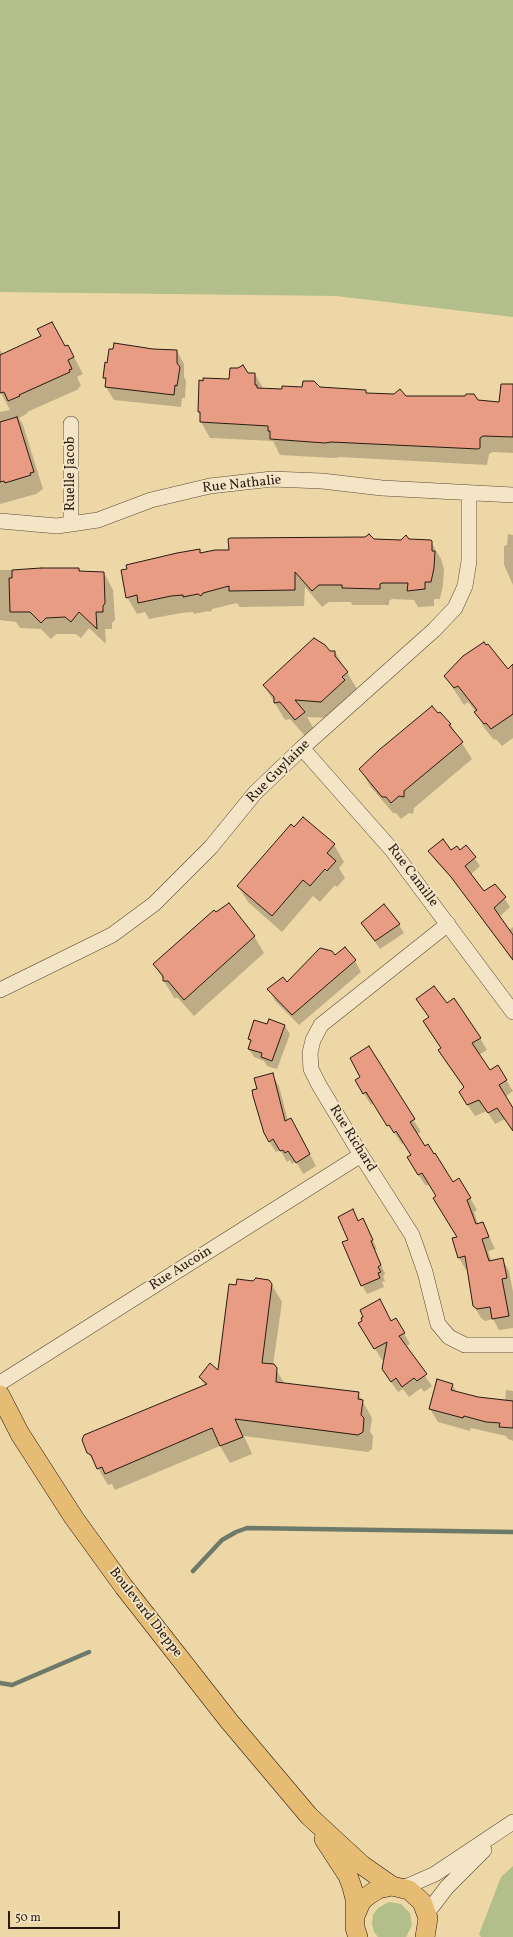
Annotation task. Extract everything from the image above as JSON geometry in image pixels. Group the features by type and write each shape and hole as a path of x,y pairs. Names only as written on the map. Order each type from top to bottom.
{"main road":[{"name":"Boulevard Dieppe","path":"0,1396 20,1434 74,1518 124,1587 229,1721 309,1816"},
{"path":"309,1816 362,1865 398,1887 418,1897 427,1913 428,1924 426,1937"},
{"path":"309,1816 348,1876 355,1899 355,1930"},
{"path":"355,1930 366,1897 378,1889 398,1887"}],"street":[{"name":"Ruelle Jacob","path":"71,524 72,424"},
{"name":"Rue Nathalie","path":"0,521 57,526 98,520 151,500 210,486 272,479 513,495"},
{"name":"Rue Guylaine","path":"0,990 112,935 154,904 211,847 255,793 302,748 434,630 455,608 465,586 469,560 469,493"},
{"name":"Rue Camille","path":"302,748 392,850 513,1012"},
{"name":"Rue Richard","path":"448,924 321,1025 313,1040 310,1053 311,1069 361,1155 412,1235 425,1272 438,1324 449,1337 465,1345 513,1345"},
{"name":"Rue Aucoin","path":"0,1382 361,1155"},
{"path":"398,1887 435,1874 511,1823"},
{"path":"427,1913 447,1887 511,1823"}],"green space":[{"path":"0,0 513,0 513,317 336,296 0,292"},
{"path":"513,1866 513,1937 481,1937 479,1934 501,1877"},
{"path":"389,1902 401,1904 410,1913 412,1925 406,1937 378,1937 374,1932 372,1924 373,1915 378,1908"}],"building":[{"path":"52,322 65,346 68,345 74,357 68,360 72,369 69,370 70,372 8,401 4,392 0,393 0,355 41,336 37,329"},
{"path":"114,343 153,349 177,350 177,363 180,367 174,395 105,387 106,378 103,378 105,362 107,363 109,349 113,349"},
{"path":"243,365 248,373 255,373 255,385 257,385 257,388 282,389 282,386 302,387 303,381 314,381 320,387 366,390 366,393 394,394 400,389 406,396 465,396 466,394 474,394 478,400 499,402 501,384 513,384 513,437 483,436 480,438 480,448 478,449 331,442 325,443 270,439 270,431 268,431 268,426 200,422 200,412 198,412 199,380 203,381 203,378 229,379 230,368 238,368"},
{"path":"17,417 34,472 30,473 31,475 5,483 4,481 0,482 0,422"},
{"path":"369,534 374,539 401,540 406,535 409,539 431,540 432,551 435,551 434,568 431,582 425,582 425,589 407,591 408,583 382,583 380,584 380,589 342,588 342,585 319,585 312,591 295,572 295,590 229,591 229,586 203,593 201,596 198,594 183,597 183,595 171,596 138,603 137,595 126,598 121,570 127,569 126,565 200,549 200,553 215,550 229,550 228,539 230,538 365,537"},
{"path":"79,568 79,571 104,572 105,603 103,606 103,612 96,612 97,629 79,612 71,622 65,617 46,618 41,623 30,612 10,612 9,578 12,578 12,570"},
{"path":"314,638 325,645 330,651 335,651 335,656 348,672 342,677 345,680 321,702 295,700 305,712 295,720 280,702 274,703 274,697 263,685"},
{"path":"484,642 486,645 488,644 508,669 513,664 513,714 491,729 486,723 484,724 474,712 477,710 458,686 454,688 444,676 463,656"},
{"path":"432,706 451,724 449,725 463,742 404,791 404,797 399,796 391,803 386,797 382,797 359,769 379,750"},
{"path":"303,817 335,844 327,853 336,861 327,871 325,869 310,886 303,880 272,916 237,886 291,824 294,827"},
{"path":"443,839 451,850 457,846 460,850 466,845 476,857 465,866 484,891 495,884 506,897 494,908 513,935 513,960 451,877 428,851"},
{"path":"229,903 255,936 184,1000 168,981 163,981 163,976 153,964 214,910 216,912"},
{"path":"384,904 400,924 375,941 361,923"},
{"path":"345,947 356,960 292,1015 267,989 283,977 287,982 320,948 332,951 335,955"},
{"path":"434,986 447,1003 454,998 481,1038 472,1043 490,1070 498,1065 507,1080 499,1085 513,1108 513,1131 497,1108 488,1113 479,1100 467,1105 459,1092 464,1087 438,1050 441,1048 423,1021 429,1017 416,999"},
{"path":"269,1019 285,1025 272,1061 261,1057 262,1053 248,1049 251,1040 248,1039 254,1020 267,1024"},
{"path":"369,1046 415,1119 410,1122 425,1146 428,1144 434,1154 435,1153 453,1182 459,1178 471,1198 467,1200 476,1224 483,1222 489,1237 482,1239 489,1261 503,1258 507,1278 502,1279 509,1316 492,1319 490,1307 477,1309 473,1306 465,1256 458,1258 452,1238 457,1237 433,1198 436,1196 422,1173 418,1175 407,1157 411,1155 396,1131 394,1133 389,1125 387,1126 366,1092 363,1094 355,1080 360,1077 350,1058"},
{"path":"273,1073 285,1121 291,1118 310,1154 296,1163 288,1151 285,1153 283,1150 280,1151 273,1139 269,1142 264,1133 253,1096 252,1090 257,1089 254,1078"},
{"path":"353,1209 358,1221 363,1218 373,1240 371,1241 381,1265 378,1267 381,1272 378,1273 380,1278 361,1286 342,1242 348,1240 338,1217"},
{"path":"256,1278 269,1280 272,1284 262,1363 274,1364 277,1368 276,1382 359,1392 358,1399 363,1400 361,1415 364,1418 363,1432 358,1435 235,1419 243,1437 220,1446 212,1428 105,1474 102,1467 97,1469 91,1455 87,1453 82,1440 84,1435 207,1384 199,1377 210,1363 218,1370 229,1284 236,1285 237,1279 253,1281"},
{"path":"380,1299 391,1321 396,1318 405,1333 399,1336 427,1374 417,1381 414,1378 402,1387 396,1378 391,1382 382,1369 387,1342 374,1349 358,1323 362,1321 361,1318 363,1317 360,1310"},
{"path":"437,1379 453,1384 451,1390 478,1397 513,1401 513,1428 499,1427 500,1423 486,1422 464,1416 463,1418 429,1409"}],"waterway":[{"path":"193,1571 222,1540 247,1528 513,1532"},
{"path":"0,1683 12,1685 89,1652"}]}
